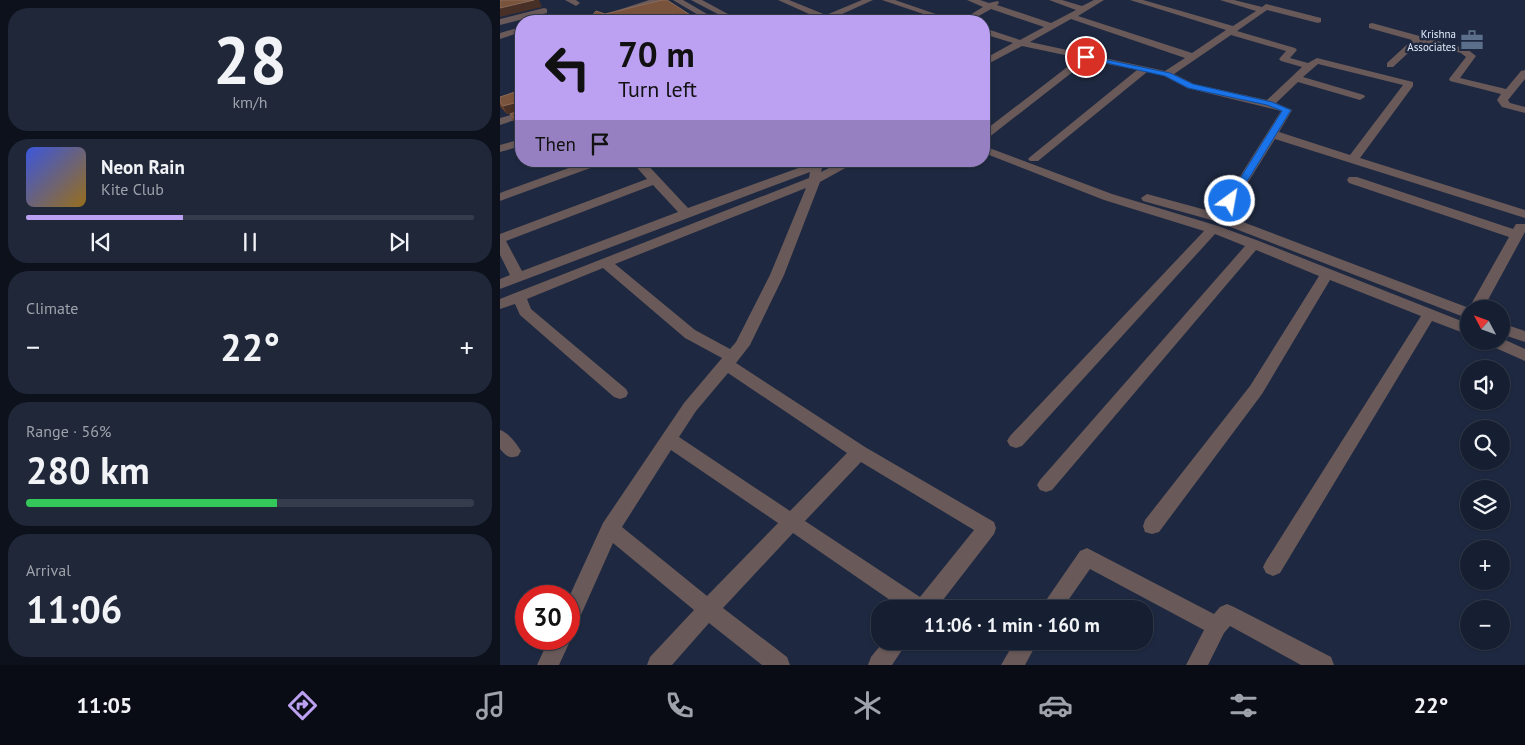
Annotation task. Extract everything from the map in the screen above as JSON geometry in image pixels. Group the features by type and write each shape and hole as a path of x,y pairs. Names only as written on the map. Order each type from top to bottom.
{"street":[{"path":"609,15 658,0"},
{"path":"677,0 706,15"},
{"path":"695,0 725,15"},
{"path":"782,0 812,15"},
{"path":"886,0 933,15"},
{"path":"971,0 1052,26"},
{"path":"974,15 1000,0"},
{"path":"1053,0 1083,9"},
{"path":"990,60 1100,0"},
{"path":"1134,0 1292,50 1284,59 1309,66"},
{"path":"1224,0 1267,6 1318,20"},
{"path":"833,15 865,1"},
{"path":"1167,74 1267,6"},
{"path":"528,15 544,11"},
{"path":"1070,16 1193,57"},
{"path":"500,22 515,18"},
{"path":"1372,26 1460,50 1471,56 1454,79 1508,93"},
{"path":"500,36 515,32"},
{"path":"990,34 1021,43 1167,74 1191,86 1287,110 1217,224 1016,441"},
{"path":"1390,65 1419,38"},
{"path":"990,132 1086,57"},
{"path":"1269,104 1309,66 1318,61 1408,84 1353,160"},
{"path":"1034,159 1145,69"},
{"path":"1525,73 1508,93 1503,103 1525,110"},
{"path":"1296,78 1360,97"},
{"path":"500,122 515,117"},
{"path":"1272,134 1525,214"},
{"path":"990,140 1034,159 1115,190 1387,281 1460,310"},
{"path":"500,149 515,144"},
{"path":"990,151 1103,195 1217,224 1254,244 1460,326"},
{"path":"500,198 584,167"},
{"path":"643,167 686,213"},
{"path":"500,284 686,213 821,169"},
{"path":"500,304 604,262 821,169"},
{"path":"580,595 610,529 690,407 742,345 777,275 821,169"},
{"path":"518,277 500,241 656,180"},
{"path":"1353,180 1517,235"},
{"path":"1481,300 1525,218"},
{"path":"1046,485 1254,244"},
{"path":"604,262 690,334 859,452 987,528 929,600"},
{"path":"1152,526 1256,390 1327,274"},
{"path":"519,296 525,312 620,393"},
{"path":"1273,567 1430,313"},
{"path":"1510,331 1525,337"},
{"path":"1510,348 1525,355"},
{"path":"500,437 512,451"},
{"path":"669,439 909,600"},
{"path":"658,665 859,452"},
{"path":"610,529 708,610 780,665"},
{"path":"1056,600 1086,557 1217,626"},
{"path":"1197,665 1217,626 1227,614 1323,665"},
{"path":"548,665 555,650"},
{"path":"879,665 891,650"},
{"path":"1012,665 1022,650"}],"building":[{"path":"500,0 534,0 500,8"},
{"path":"667,0 690,15 593,15 596,11 605,14"},
{"path":"515,92 515,103 503,106 500,102 500,97"},
{"path":"515,112 515,120 510,114"}],"place":[{"name":"Krishna Associates","path":"1472,40"}],"route":[{"path":"1086,57 1167,74 1191,86 1287,110 1230,201"}]}
